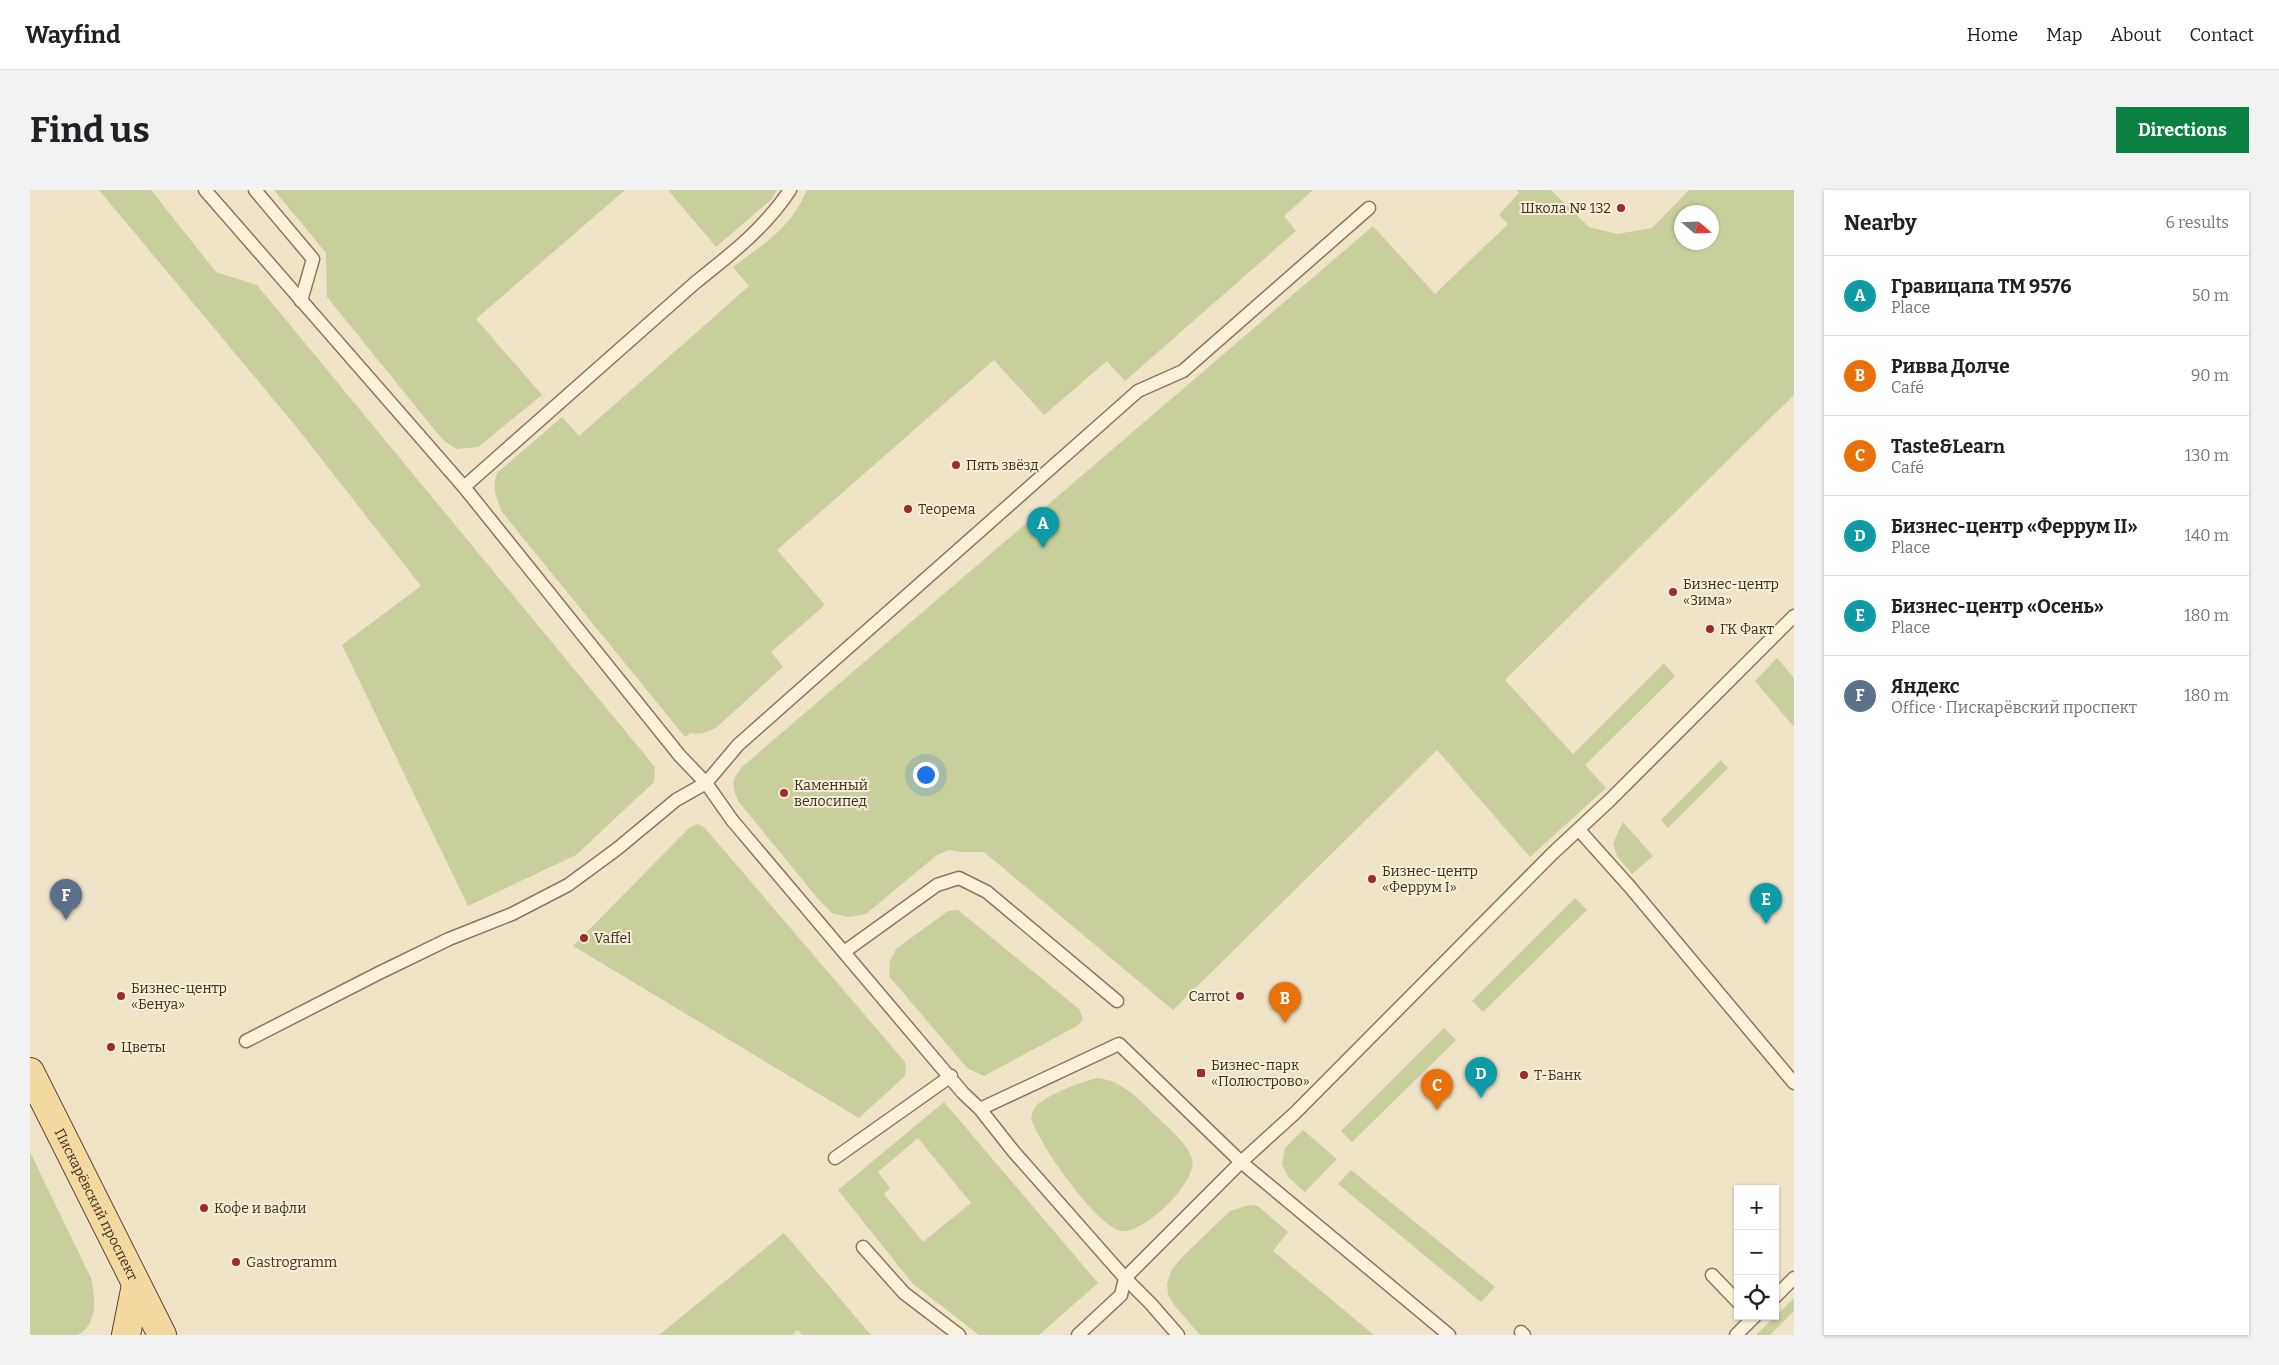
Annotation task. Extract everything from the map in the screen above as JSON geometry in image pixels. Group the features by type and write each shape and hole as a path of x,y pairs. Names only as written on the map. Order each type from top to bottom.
{"main road":[{"name":"Пискарёвский проспект","path":"30,1072 162,1335"},
{"path":"126,1335 136,1285"}],"lane":[{"path":"205,190 464,487 680,756 706,783 732,820 844,952 964,1093 980,1109 1014,1152 1124,1278 1152,1304 1178,1335"},
{"path":"255,190 313,259 301,300"},
{"path":"464,487 696,282 726,258 777,209 790,190"},
{"path":"246,1041 440,943 512,914 568,885 617,849 676,800 706,783 738,745 1138,390 1183,372 1369,208"},
{"path":"1078,1335 1121,1295 1124,1278 1241,1162 1295,1114 1794,616"},
{"path":"1579,830 1630,887 1794,1083"},
{"path":"844,952 936,885 960,878 987,892 1117,1002"},
{"path":"980,1109 1119,1044 1241,1162 1449,1335"},
{"path":"834,1158 951,1076"},
{"path":"863,1247 904,1293 958,1335"},
{"path":"1712,1275 1734,1298"},
{"path":"1779,1293 1794,1278"},
{"path":"1736,1335 1750,1320"}],"green space":[{"path":"99,190 151,190 216,272 257,285 655,767 654,782 576,855 468,906 342,645 421,586 294,424"},
{"path":"274,190 625,190 476,319 542,395 478,447 456,449 442,439 327,297 326,253"},
{"path":"668,190 777,190 772,199 716,247"},
{"path":"807,190 1313,190 1284,216 1296,231 1125,381 1107,361 1044,415 994,360 777,550 825,605 771,652 783,667 717,727 704,733 691,733 685,737 502,512 495,493 497,473 562,417 579,436 749,286 733,267 785,225"},
{"path":"1517,190 1551,190 1589,227 1617,234 1652,228 1674,205 1674,250 1719,250 1719,205 1674,205 1689,190 1794,190 1794,395 1505,680 1573,754 1664,663 1675,676 1585,765 1606,788 1530,857 1437,750 1173,1010 984,852 949,850 937,855 866,914 849,917 832,913 819,900 739,802 733,784 742,767 1373,226 1435,294 1508,224 1499,215 1519,193"},
{"path":"1777,658 1794,678 1794,727 1755,681"},
{"path":"1721,760 1728,768 1668,828 1661,820"},
{"path":"1623,822 1653,856 1632,874 1617,856 1613,843"},
{"path":"698,824 705,828 905,1062 906,1070 904,1077 859,1118 573,946 690,827"},
{"path":"1575,898 1587,910 1483,1012 1472,1001"},
{"path":"958,910 1079,1009 1083,1019 1077,1026 984,1076 967,1068 889,976 890,961 896,949 948,911"},
{"path":"1444,1028 1456,1040 1352,1142 1341,1131"},
{"path":"1097,1078 1115,1083 1130,1091 1182,1141 1192,1159 1192,1169 1178,1193 1155,1216 1131,1230 1121,1231 1110,1226 1083,1200 1044,1146 1031,1118 1035,1107 1047,1098"},
{"path":"944,1102 1098,1283 1039,1335 979,1335 913,1284 838,1190","holes":["918,1138 971,1203 923,1242 884,1194 890,1188 878,1172"]},
{"path":"1303,1130 1337,1159 1305,1192 1288,1177 1282,1164 1285,1148"},
{"path":"30,1152 91,1278 94,1293 94,1309 89,1324 77,1335 30,1335"},
{"path":"1351,1170 1495,1287 1481,1302 1338,1184"},
{"path":"1249,1205 1258,1206 1288,1232 1273,1251 1374,1335 1200,1335 1168,1295 1167,1284 1171,1271 1181,1258 1230,1211"},
{"path":"784,1233 871,1335 802,1335 798,1330 792,1335 659,1335"},
{"path":"1794,1298 1794,1311 1770,1335 1756,1335 1771,1320 1779,1320 1779,1313"}],"place":[{"name":"Школа № 132","path":"1621,208"},
{"name":"Пять звёзд","path":"956,465"},
{"name":"Теорема","path":"908,509"},
{"name":"Гравицапа ТМ 9576","path":"1043,548"},
{"name":"Бизнес-центр «Зима»","path":"1673,592"},
{"name":"ГК Факт","path":"1710,629"},
{"name":"Каменный велосипед","path":"784,793"},
{"name":"Бизнес-центр «Феррум I»","path":"1372,879"},
{"name":"Яндекс","path":"66,920"},
{"name":"Бизнес-центр «Осень»","path":"1766,924"},
{"name":"Vaffel","path":"584,938"},
{"name":"Бизнес-центр «Бенуа»","path":"121,996"},
{"name":"Carrot","path":"1240,996"},
{"name":"Ривва Долче","path":"1285,1023"},
{"name":"Цветы","path":"111,1047"},
{"name":"Бизнес-парк «Полюстрово»","path":"1201,1073"},
{"name":"Т-Банк","path":"1524,1075"},
{"name":"Бизнес-центр «Феррум II»","path":"1481,1098"},
{"name":"Taste&Learn","path":"1437,1110"},
{"name":"Кофе и вафли","path":"204,1208"},
{"name":"Gastrogramm","path":"236,1262"}]}
